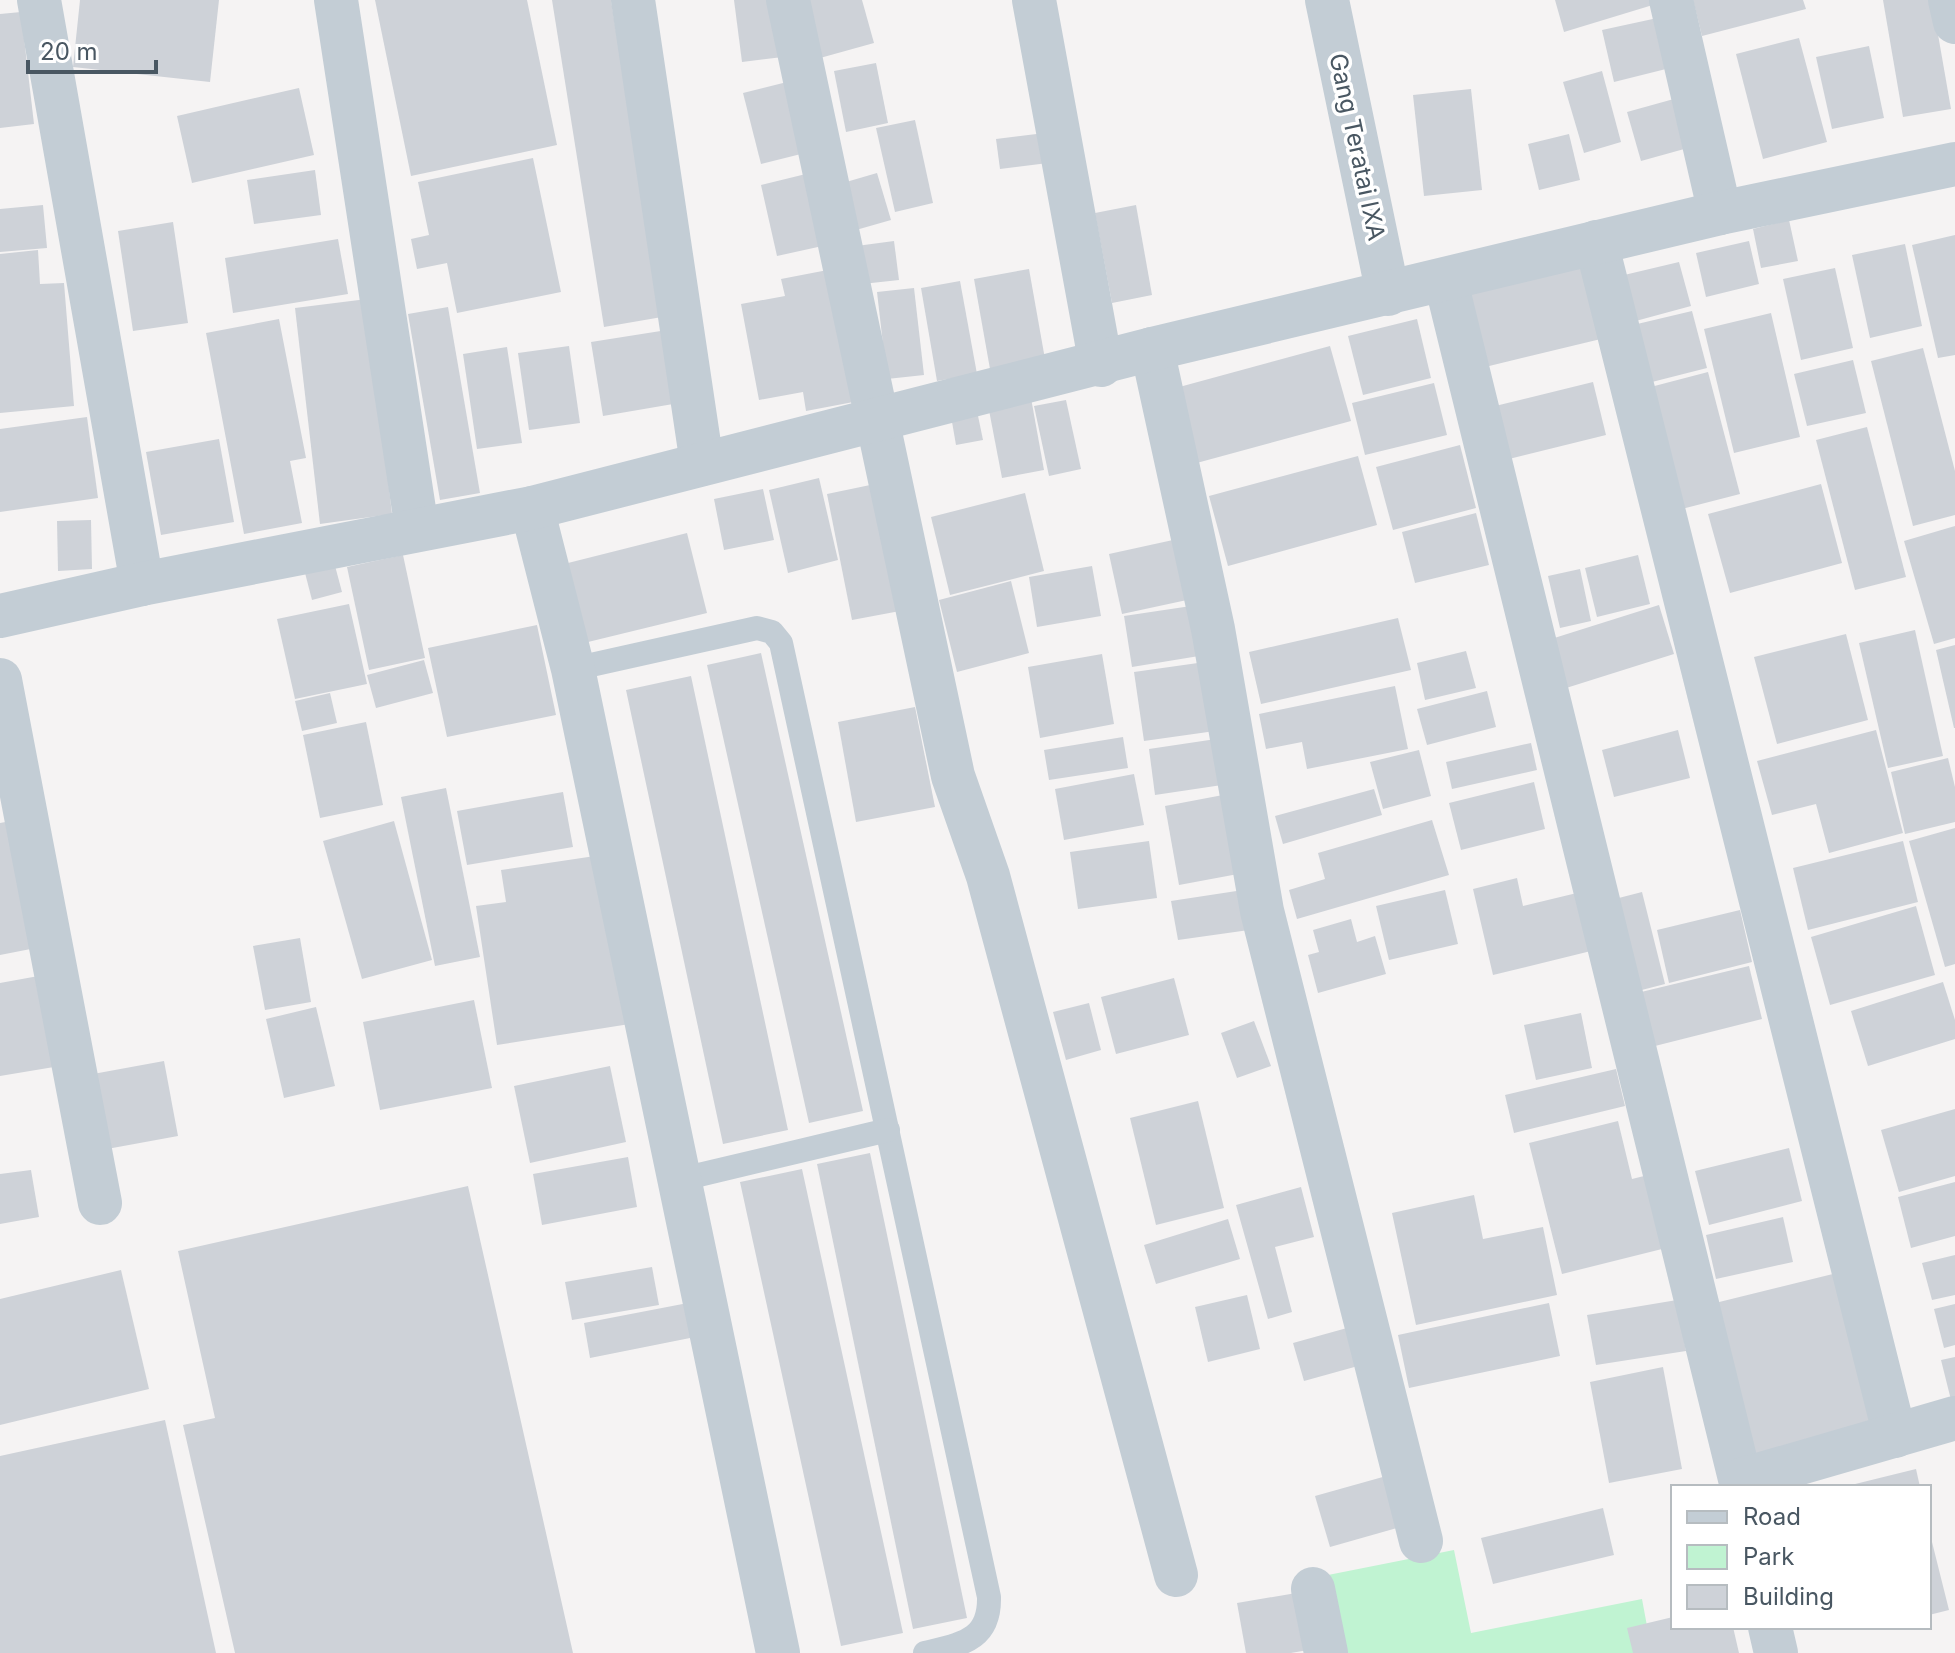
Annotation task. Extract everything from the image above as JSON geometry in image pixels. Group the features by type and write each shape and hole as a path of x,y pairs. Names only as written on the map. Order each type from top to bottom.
{"street":[{"path":"39,0 142,584"},
{"path":"336,0 417,529"},
{"path":"633,0 702,464"},
{"path":"788,0 953,776 988,876 1176,1575"},
{"path":"1034,0 1101,365"},
{"name":"Gang Teratai IXA","path":"1327,0 1388,294"},
{"path":"1671,0 1720,213"},
{"path":"1950,0 1955,22"},
{"path":"0,616 142,584 532,508 878,418 1101,365 1152,349 1446,282 1720,213 1955,164"},
{"path":"1596,242 1895,1436"},
{"path":"1446,282 1742,1483 1955,1418"},
{"path":"1152,349 1213,629 1262,911 1421,1541"},
{"path":"532,508 573,669 682,1179 778,1653"},
{"path":"0,680 100,1203"},
{"path":"1313,1589 1326,1653"},
{"path":"1770,1629 1776,1653"}],"lane":[{"path":"573,669 757,628 772,632 781,643 989,1597 990,1617 982,1630 961,1643 925,1653"},
{"path":"682,1179 888,1130"}],"green space":[{"path":"1454,1550 1471,1633 1642,1599 1652,1653 1333,1653 1328,1575"}],"building":[{"path":"80,0 219,0 210,82 73,67"},
{"path":"375,0 527,0 557,145 411,176"},
{"path":"552,0 611,0 662,317 604,327"},
{"path":"734,0 783,0 791,56 742,62"},
{"path":"804,0 862,0 874,43 820,58"},
{"path":"1555,0 1654,0 1656,4 1564,32"},
{"path":"1693,0 1803,0 1806,9 1702,36"},
{"path":"1883,0 1932,0 1951,109 1903,117"},
{"path":"21,12 34,124 0,128 0,14"},
{"path":"1662,17 1674,67 1614,82 1602,30"},
{"path":"1799,38 1827,142 1763,159 1736,54"},
{"path":"1869,46 1884,118 1832,129 1816,57"},
{"path":"876,63 888,123 846,132 834,71"},
{"path":"1602,71 1621,142 1584,153 1563,82"},
{"path":"795,80 813,151 761,164 743,93"},
{"path":"299,88 314,155 192,183 177,116"},
{"path":"1471,89 1482,190 1424,196 1413,95"},
{"path":"1681,97 1695,146 1641,161 1627,112"},
{"path":"915,120 933,203 895,212 876,128"},
{"path":"1053,132 1056,162 1000,169 996,139"},
{"path":"1569,134 1580,180 1539,190 1528,144"},
{"path":"533,158 561,292 457,313 447,263 417,269 411,239 429,235 418,182"},
{"path":"315,170 321,215 254,224 247,180"},
{"path":"810,173 827,245 777,256 761,185"},
{"path":"877,173 891,220 842,234 829,187"},
{"path":"43,205 47,248 0,252 0,209"},
{"path":"1136,205 1152,295 1112,303 1095,213"},
{"path":"1789,220 1798,261 1761,268 1753,229"},
{"path":"173,222 188,323 133,331 118,231"},
{"path":"1955,235 1955,355 1938,358 1912,245"},
{"path":"338,239 348,294 233,313 225,258"},
{"path":"894,241 899,280 853,285 849,247"},
{"path":"1749,241 1759,284 1706,297 1696,253"},
{"path":"1905,244 1922,326 1870,338 1852,255"},
{"path":"38,250 40,284 64,283 74,406 0,413 0,254"},
{"path":"1679,262 1691,306 1632,322 1620,276"},
{"path":"1587,264 1605,338 1481,368 1463,295"},
{"path":"838,268 864,400 806,411 803,392 759,400 741,304 785,296 781,279"},
{"path":"1835,268 1853,348 1801,360 1783,279"},
{"path":"1029,269 1045,359 990,369 974,279"},
{"path":"960,281 977,374 937,381 921,288"},
{"path":"914,288 924,375 887,379 877,292"},
{"path":"367,299 392,514 320,524 295,308"},
{"path":"448,307 480,493 440,500 408,314"},
{"path":"1692,311 1707,368 1648,383 1633,325"},
{"path":"1771,313 1800,437 1734,453 1704,329"},
{"path":"279,319 306,458 290,461 302,523 244,534 206,333"},
{"path":"1417,319 1431,378 1363,395 1348,336"},
{"path":"667,330 679,403 603,416 591,342"},
{"path":"569,346 580,423 529,430 518,353"},
{"path":"1330,346 1351,421 1193,464 1172,389"},
{"path":"507,347 522,443 477,449 463,354"},
{"path":"1923,348 1955,471 1955,515 1913,526 1871,361"},
{"path":"1853,360 1866,413 1807,426 1794,374"},
{"path":"1708,372 1740,494 1674,511 1643,389"},
{"path":"1593,382 1606,435 1501,461 1487,408"},
{"path":"1434,383 1447,435 1365,455 1352,403"},
{"path":"1031,398 1044,470 1002,478 988,405"},
{"path":"1066,400 1081,469 1049,476 1034,406"},
{"path":"977,411 983,440 956,445 951,416"},
{"path":"87,417 98,498 0,512 0,429"},
{"path":"1867,427 1906,577 1855,590 1816,440"},
{"path":"219,439 234,522 161,535 146,452"},
{"path":"1460,445 1476,508 1393,530 1376,467"},
{"path":"1358,456 1377,525 1228,566 1209,496"},
{"path":"819,478 838,560 788,573 769,490"},
{"path":"875,484 900,611 852,620 827,494"},
{"path":"1821,484 1842,563 1730,593 1708,514"},
{"path":"763,489 774,540 724,550 714,499"},
{"path":"1025,493 1044,571 950,595 931,517"},
{"path":"1476,513 1489,565 1415,583 1402,532"},
{"path":"91,520 92,569 58,571 57,521"},
{"path":"1955,526 1955,638 1934,644 1904,541"},
{"path":"687,533 707,613 588,642 568,563"},
{"path":"1173,540 1187,600 1122,614 1109,554"},
{"path":"403,555 425,658 369,670 347,567"},
{"path":"1638,555 1650,604 1597,617 1585,568"},
{"path":"334,562 342,592 312,600 304,569"},
{"path":"1092,566 1101,616 1037,627 1029,577"},
{"path":"1580,569 1591,621 1560,628 1548,576"},
{"path":"1011,581 1029,653 957,672 939,600"},
{"path":"349,604 367,684 295,699 277,619"},
{"path":"1659,605 1674,654 1563,689 1548,640"},
{"path":"1191,606 1199,656 1132,667 1124,616"},
{"path":"1398,618 1411,670 1261,704 1249,652"},
{"path":"537,625 556,715 447,737 428,648"},
{"path":"1915,630 1943,756 1888,768 1859,643"},
{"path":"1846,634 1868,720 1777,744 1754,657"},
{"path":"1955,645 1955,728 1954,728 1936,650"},
{"path":"1466,651 1476,688 1425,700 1417,663"},
{"path":"761,653 863,1111 809,1123 707,665"},
{"path":"1102,654 1114,724 1040,738 1028,667"},
{"path":"424,660 433,693 376,708 367,675"},
{"path":"1205,662 1215,731 1144,741 1134,672"},
{"path":"691,676 788,1130 723,1144 626,690"},
{"path":"1395,686 1408,749 1307,769 1302,742 1266,749 1259,714"},
{"path":"1487,691 1496,727 1427,745 1417,709"},
{"path":"330,693 337,723 302,731 295,701"},
{"path":"915,707 935,807 856,822 838,722"},
{"path":"366,722 383,805 320,818 303,735"},
{"path":"1678,730 1690,778 1614,797 1602,750"},
{"path":"1876,730 1903,833 1829,853 1816,804 1772,815 1757,761"},
{"path":"1123,737 1128,768 1049,780 1044,750"},
{"path":"1216,739 1222,785 1155,795 1149,749"},
{"path":"1531,743 1537,770 1452,789 1446,762"},
{"path":"1419,750 1431,796 1383,809 1370,762"},
{"path":"1948,758 1955,787 1955,822 1905,834 1891,772"},
{"path":"1134,774 1144,825 1064,840 1055,789"},
{"path":"1534,782 1545,829 1461,850 1449,803"},
{"path":"446,788 480,957 435,966 401,797"},
{"path":"1374,789 1382,815 1283,844 1275,816"},
{"path":"563,792 573,847 467,865 457,811"},
{"path":"1223,795 1238,874 1179,885 1165,806"},
{"path":"22,819 46,946 0,955 0,823"},
{"path":"1432,820 1449,875 1297,919 1289,890 1325,879 1318,853"},
{"path":"394,821 432,960 362,979 323,841"},
{"path":"1955,828 1955,964 1945,967 1909,841"},
{"path":"1149,841 1157,898 1078,909 1070,852"},
{"path":"1903,841 1918,902 1808,930 1793,868"},
{"path":"595,856 636,1023 497,1045 476,906 506,902 501,870"},
{"path":"1517,878 1523,906 1581,892 1595,950 1493,975 1473,889"},
{"path":"1243,890 1249,930 1178,940 1171,901"},
{"path":"1445,890 1458,944 1389,960 1376,906"},
{"path":"1642,892 1665,984 1634,992 1611,900"},
{"path":"1916,906 1935,975 1830,1005 1811,937"},
{"path":"1740,910 1752,962 1669,983 1657,930"},
{"path":"1351,919 1357,942 1375,936 1386,974 1318,993 1308,955 1319,952 1313,930"},
{"path":"300,938 311,1002 265,1010 253,946"},
{"path":"1749,966 1762,1019 1651,1047 1637,993"},
{"path":"44,975 60,1066 0,1076 0,983"},
{"path":"1174,978 1189,1035 1116,1054 1101,997"},
{"path":"1943,982 1955,1020 1955,1039 1868,1066 1851,1011"},
{"path":"474,1000 492,1088 380,1110 363,1022"},
{"path":"1089,1003 1101,1050 1066,1060 1053,1012"},
{"path":"316,1007 335,1086 284,1098 266,1019"},
{"path":"1581,1013 1592,1068 1536,1080 1524,1025"},
{"path":"1254,1021 1271,1066 1237,1078 1221,1033"},
{"path":"164,1061 178,1136 107,1149 93,1074"},
{"path":"610,1066 626,1142 530,1163 514,1086"},
{"path":"1616,1069 1625,1106 1514,1133 1505,1095"},
{"path":"1198,1101 1224,1208 1156,1225 1130,1118"},
{"path":"1955,1109 1955,1176 1899,1192 1881,1130"},
{"path":"1618,1121 1632,1179 1648,1175 1666,1248 1562,1274 1529,1143"},
{"path":"1789,1148 1802,1201 1709,1225 1695,1171"},
{"path":"870,1153 967,1618 913,1629 817,1164"},
{"path":"628,1157 637,1207 542,1225 533,1174"},
{"path":"802,1169 903,1633 841,1646 740,1182"},
{"path":"31,1170 39,1217 0,1224 0,1174"},
{"path":"1955,1182 1955,1236 1911,1248 1898,1197"},
{"path":"468,1186 573,1653 235,1653 183,1425 215,1418 178,1251"},
{"path":"1301,1187 1314,1237 1275,1247 1292,1312 1268,1319 1236,1205"},
{"path":"1474,1195 1483,1239 1543,1227 1557,1295 1416,1325 1392,1213"},
{"path":"1783,1217 1793,1262 1716,1279 1706,1235"},
{"path":"1228,1219 1240,1259 1156,1284 1144,1245"},
{"path":"1955,1255 1955,1295 1932,1300 1922,1263"},
{"path":"652,1267 659,1305 572,1320 565,1282"},
{"path":"121,1270 149,1389 0,1425 0,1299"},
{"path":"1841,1272 1880,1430 1742,1464 1703,1306"},
{"path":"1247,1295 1260,1349 1208,1362 1195,1307"},
{"path":"1677,1300 1686,1351 1596,1365 1587,1315"},
{"path":"693,1302 700,1336 590,1358 584,1323"},
{"path":"1549,1303 1560,1356 1409,1388 1398,1335"},
{"path":"1955,1304 1955,1345 1944,1348 1934,1309"},
{"path":"1347,1328 1358,1366 1304,1381 1293,1343"},
{"path":"1955,1357 1955,1403 1952,1404 1941,1360"},
{"path":"1663,1367 1682,1469 1609,1483 1590,1382"},
{"path":"165,1420 216,1653 0,1653 0,1456"},
{"path":"1916,1469 1920,1485 1851,1485"},
{"path":"1397,1473 1411,1524 1330,1547 1315,1496"},
{"path":"1603,1508 1614,1555 1493,1584 1481,1538"},
{"path":"1931,1538 1949,1610 1931,1614"},
{"path":"1308,1591 1319,1648 1291,1653 1246,1653 1237,1603"},
{"path":"1671,1617 1671,1629 1733,1629 1739,1653 1633,1653 1627,1628"}]}
